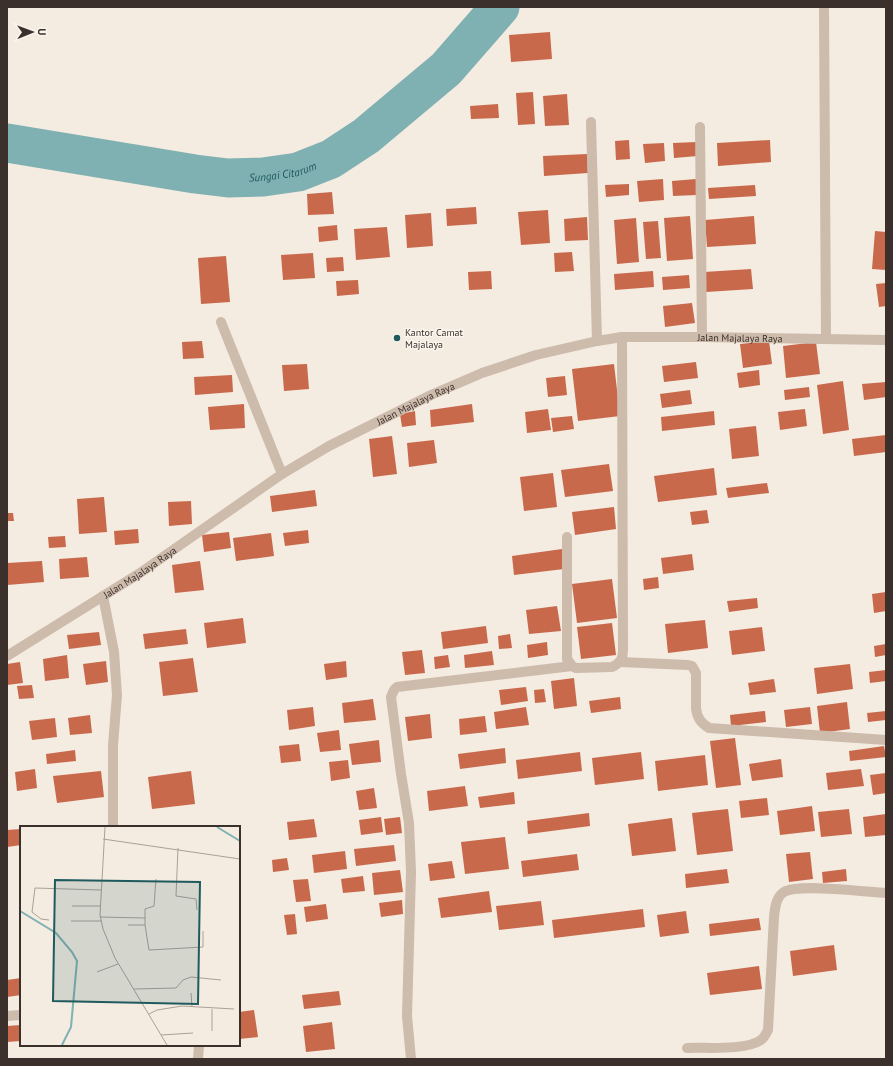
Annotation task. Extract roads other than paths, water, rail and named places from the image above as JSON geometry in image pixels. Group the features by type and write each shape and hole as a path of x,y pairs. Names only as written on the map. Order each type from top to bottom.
{"street":[{"path":"824,7 826,339"},
{"path":"591,122 597,341"},
{"path":"700,127 702,337"},
{"path":"221,322 282,474"},
{"path":"411,1059 407,1016 411,872 409,824 400,774 391,696 397,687 572,666 576,668 612,666 618,665 620,662 624,649 622,337"},
{"name":"Jalan Majalaya Raya","path":"7,656 140,573 282,474 329,446 431,395 482,374 536,355 597,341 622,337 886,340"},
{"path":"567,537 566,655 567,660 572,666"},
{"path":"103,596 114,652 117,695 113,745 113,826"},
{"path":"620,662 688,664 692,666 696,673 696,711 699,719 709,728 886,740"},
{"path":"687,1048 742,1047 762,1040 768,1030 775,907 782,892 788,890 814,888 886,892"},
{"path":"7,1016 20,1015"},
{"path":"198,1059 199,1046"}],"waterway":[{"name":"Sungai Citarum","path":"7,143 195,174 228,178 263,177 298,172 331,159 366,136 446,69 500,7"}],"place":[{"name":"Kantor Camat Majalaya","path":"397,338"}]}
